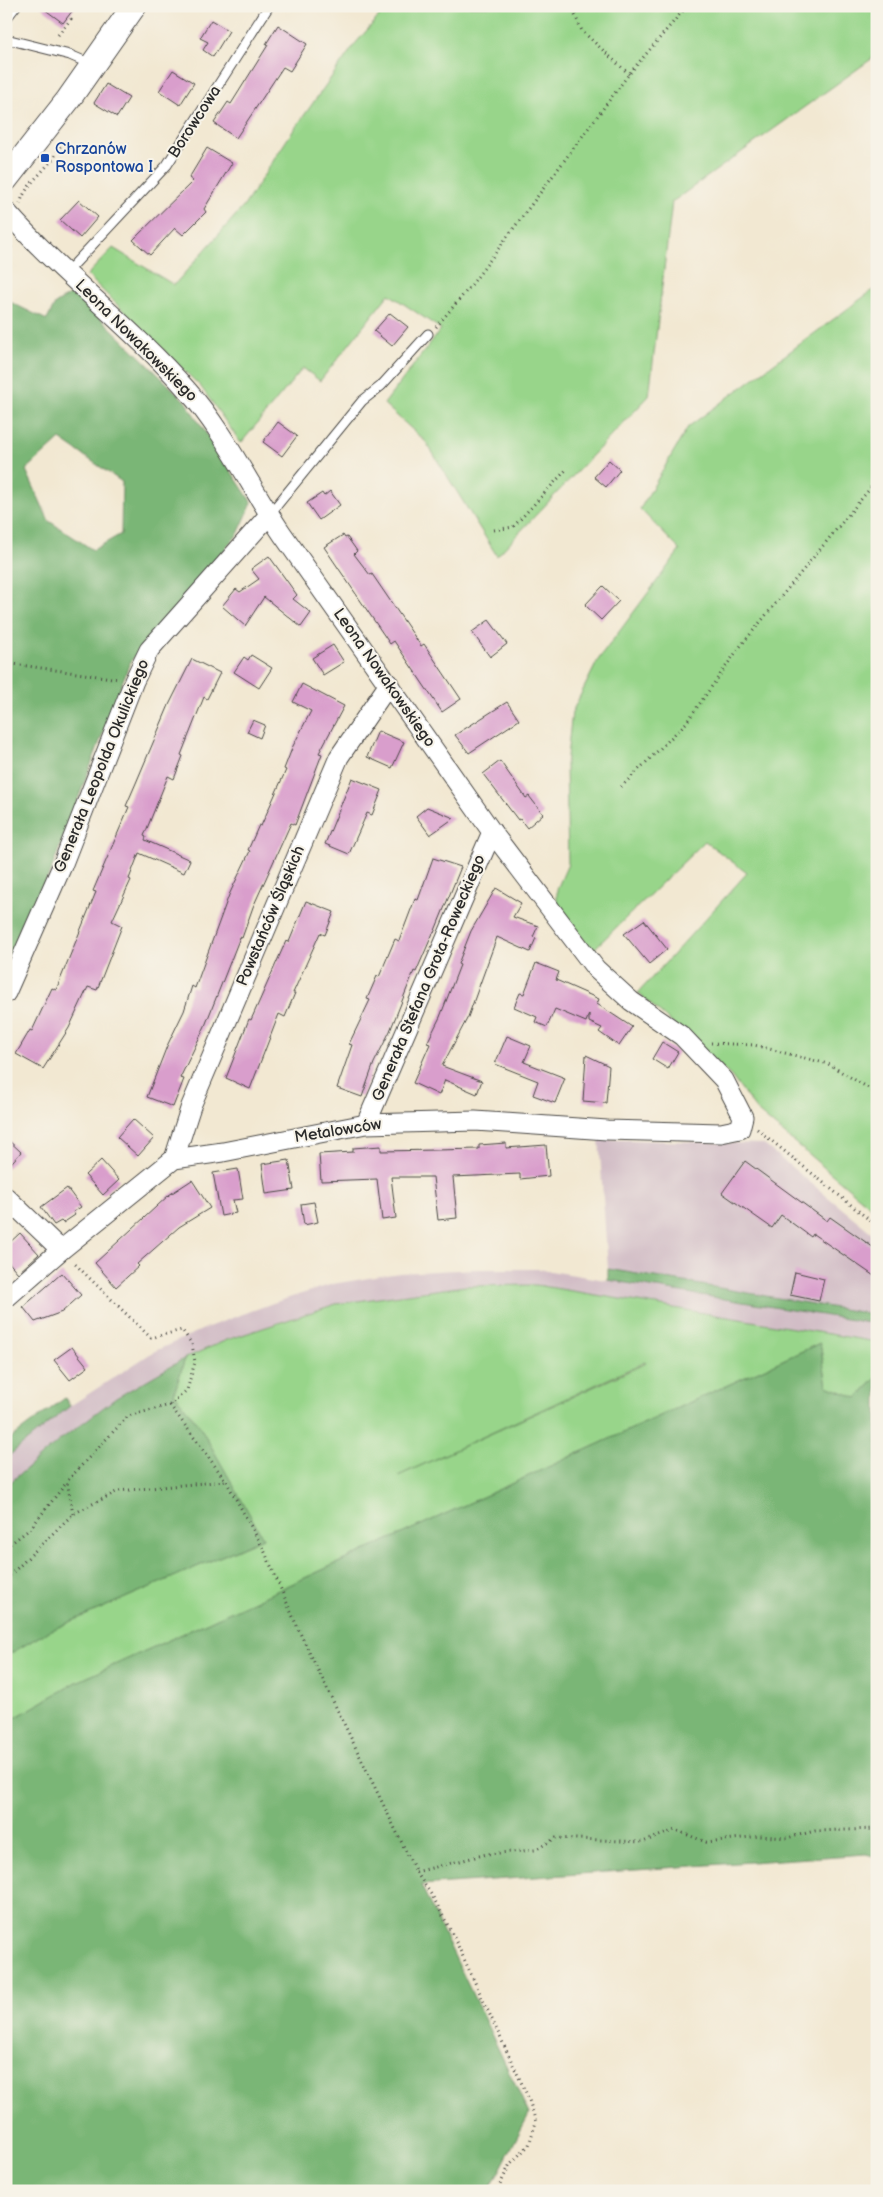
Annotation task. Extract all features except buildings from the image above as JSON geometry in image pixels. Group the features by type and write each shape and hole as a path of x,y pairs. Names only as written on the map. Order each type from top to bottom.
{"street":[{"path":"6,179 93,65 134,6"},
{"name":"Leona Nowakowskiego","path":"13,209 67,272 188,390 229,446 269,515 492,832 596,969 632,1001 682,1036 693,1047 724,1080 743,1117"},
{"name":"Generała Leopolda Okulickiego","path":"6,993 62,866 134,681 149,650 269,515"},
{"name":"Powstańców Śląskich","path":"174,1159 191,1106 339,757 389,684"},
{"name":"Generała Stefana Grota-Roweckiego","path":"366,1124 492,832"},
{"name":"Metalowców","path":"174,1159 223,1152 366,1124 474,1121 607,1130 721,1134 740,1129 743,1117"},
{"path":"6,1298 61,1250 174,1159"},
{"path":"6,1196 61,1250"}],"lane":[{"path":"6,19 16,6"},
{"name":"Borowcowa","path":"67,272 167,165 269,6"},
{"path":"6,39 70,55 93,65"},
{"path":"269,515 362,401 380,386 428,334"}],"path":[{"path":"571,6 582,31 629,74"},
{"path":"428,334 443,321 629,74 687,6"},
{"path":"58,35 71,19 68,17"},
{"path":"13,209 31,182 42,174 58,152 65,133"},
{"path":"494,530 513,527 567,469"},
{"path":"621,787 686,722 739,648 877,480"},
{"path":"872,486 877,490"},
{"path":"6,663 134,681"},
{"path":"693,1047 716,1042 754,1045 828,1064 877,1093"},
{"path":"743,1117 877,1226"},
{"path":"6,1548 30,1529 67,1482 128,1416 170,1405 187,1390 195,1362 192,1344 182,1330 151,1338 61,1250"},
{"path":"170,1405 226,1481 264,1550 300,1633 416,1872 452,1933 520,2076 536,2122 530,2145 510,2164 497,2191"},
{"path":"6,1579 73,1514 118,1491 226,1481"},
{"path":"67,1482 73,1514"},
{"path":"416,1872 487,1854 535,1850 556,1838 643,1842 675,1830 706,1842 760,1836 787,1838 815,1831 877,1829"}],"shaded area":[{"path":"599,1139 763,1144 877,1237 877,1315 608,1269"},
{"path":"475,1269 538,1269 877,1324 877,1342 536,1285 465,1286 397,1295 295,1317 227,1340 185,1358 116,1398 60,1440 6,1486 6,1458 70,1406 153,1352 208,1327 273,1303 333,1284 399,1273"}],"green space":[{"path":"388,6 877,6 877,55 672,202 649,396 497,556 426,442 384,404 441,329 389,294 320,381 303,368 241,443 201,387 87,275 113,248 174,285 244,206 288,138 355,44"},
{"path":"877,287 877,1212 758,1112 731,1076 638,993 747,873 705,841 592,951 557,904 557,889 568,864 566,765 572,712 598,660 680,550 640,509 688,427"},
{"path":"74,292 185,401 252,503 238,534 130,662 51,870 6,969 6,300 47,320 55,304","holes":["60,439 122,482 121,534 93,550 49,521 26,470"]},
{"path":"608,1269 877,1315 877,1324 608,1280"},
{"path":"536,1285 877,1342 877,1377 857,1398 827,1386 820,1343 77,1682 6,1723 6,1656 47,1632 263,1538 199,1425 174,1394 185,1358 227,1340 336,1304 465,1286","holes":["645,1362 646,1363 398,1476"]},
{"path":"820,1343 827,1386 857,1398 877,1377 877,1857 866,1854 421,1885 529,2114 489,2191 6,2191 6,1723 77,1682"},
{"path":"185,1358 174,1394 199,1425 263,1538 47,1632 6,1656 6,1486 60,1440 116,1398"},
{"path":"65,1398 70,1406 6,1458 6,1442"}],"place":[{"name":"Chrzanów Rospontowa I","path":"45,158"}]}
